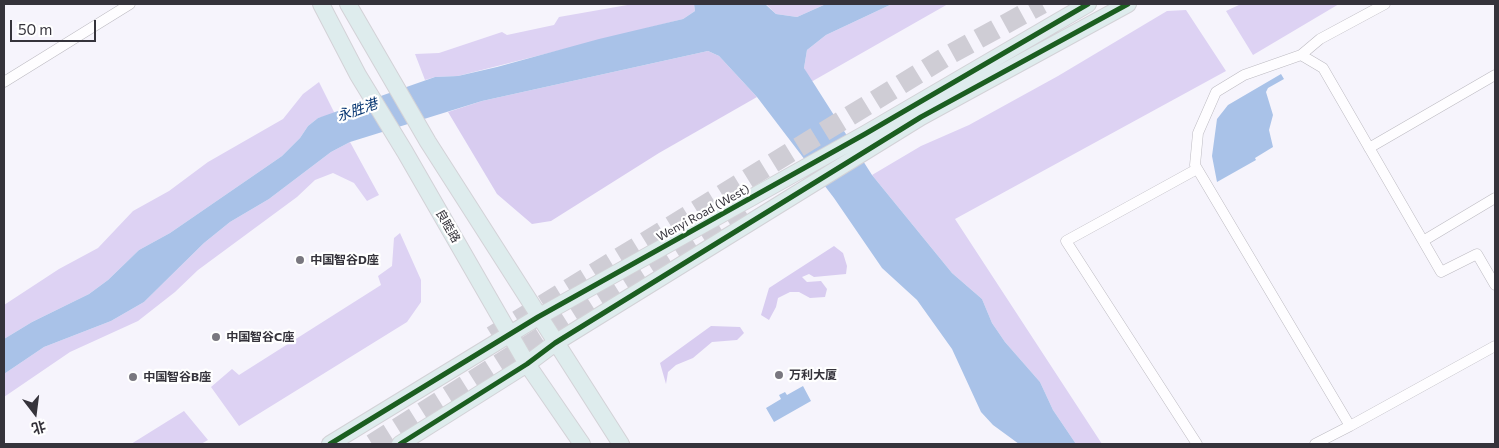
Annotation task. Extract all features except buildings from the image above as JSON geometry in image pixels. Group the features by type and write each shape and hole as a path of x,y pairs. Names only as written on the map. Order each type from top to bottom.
{"main road":[{"name":"良睦路","path":"321,4 358,75 406,152 527,364 582,444"},
{"path":"348,4 428,142 538,317 621,444"},
{"name":"Wenyi Road (West)","path":"400,444 527,364 555,343 805,187 872,138 1088,4"},
{"name":"Wenyi Road (West)","path":"330,444 538,317 795,173 921,117 1128,4"}],"street":[{"path":"4,82 130,4"},
{"path":"1350,426 1195,165 1198,133 1216,92 1244,75 1301,55 1320,39 1385,4"},
{"path":"1301,55 1322,68 1441,272 1477,254 1495,285"},
{"path":"1369,148 1495,75"},
{"path":"1197,169 1066,241 1197,444"},
{"path":"1423,240 1495,198"},
{"path":"1315,444 1495,346"}],"shaded area":[{"path":"633,4 694,4 695,11 683,19 458,76 435,77 425,80 415,54 439,53 502,32 507,35 554,25 559,17"},
{"path":"766,4 826,4 797,17 776,14"},
{"path":"892,4 948,4 811,82 804,68 807,50 826,35"},
{"path":"1241,4 1339,4 1253,55 1226,11"},
{"path":"1186,10 1226,71 955,219 1102,444 1076,444 1053,410 1040,382 1005,342 992,323 982,299 952,273 872,175 921,146 969,125 1058,76 1167,11"},
{"path":"708,51 719,56 757,97 659,153 551,221 532,224 497,194 448,112 482,101"},
{"path":"319,82 335,114 318,118 308,126 300,138 282,156 170,233 139,250 108,280 89,294 32,322 4,339 4,305 59,269 98,248 133,211 169,191 208,162 283,119 303,94"},
{"path":"350,142 379,195 367,201 354,183 333,173 315,180 297,197 198,270 175,292 138,321 70,352 4,397 4,374 44,347 111,321 144,302 204,243 230,222 269,199 331,152"},
{"path":"400,233 421,280 421,302 407,322 239,426 211,387 232,369 239,375 381,285 378,276 392,266 394,238"},
{"path":"834,246 843,253 847,266 846,274 814,277 809,274 802,277 807,282 821,281 827,289 825,297 810,298 799,292 790,292 778,298 776,307 769,320 761,315 769,288"},
{"path":"711,326 740,327 744,333 737,340 712,342 693,358 676,365 668,372 666,384 660,363"},
{"path":"184,411 208,440 201,444 131,444"}],"water":[{"name":"永胜港","path":"694,4 765,4 776,14 797,17 826,4 892,4 826,35 807,50 804,68 872,175 952,273 982,299 992,323 1005,342 1040,382 1053,410 1076,444 1019,444 993,425 981,412 952,349 917,300 882,268 834,198 757,97 719,56 708,51 482,101 350,142 331,152 269,199 230,222 204,243 144,302 111,321 44,347 4,374 4,339 32,322 89,294 108,280 139,250 170,233 282,156 300,138 308,126 318,118 435,77 458,76 497,67 599,39 683,19 695,11"},
{"path":"1281,74 1284,79 1268,88 1266,92 1273,115 1269,130 1273,147 1255,158 1256,160 1217,182 1212,156 1217,119 1228,105"},
{"path":"803,386 811,401 774,422 766,408 781,399 779,395 785,392 787,395"}],"tunnel":[{"path":"492,336 947,56 1042,4"},
{"path":"372,444 744,209"}],"cycle path":[{"path":"330,444 538,317 865,134 1088,4"},
{"path":"400,444 527,364 555,343 921,117 1128,4"}],"place":[{"name":"中国智谷D座","path":"300,260"},
{"name":"中国智谷C座","path":"216,337"},
{"name":"万利大厦","path":"779,375"},
{"name":"中国智谷B座","path":"133,377"}]}
